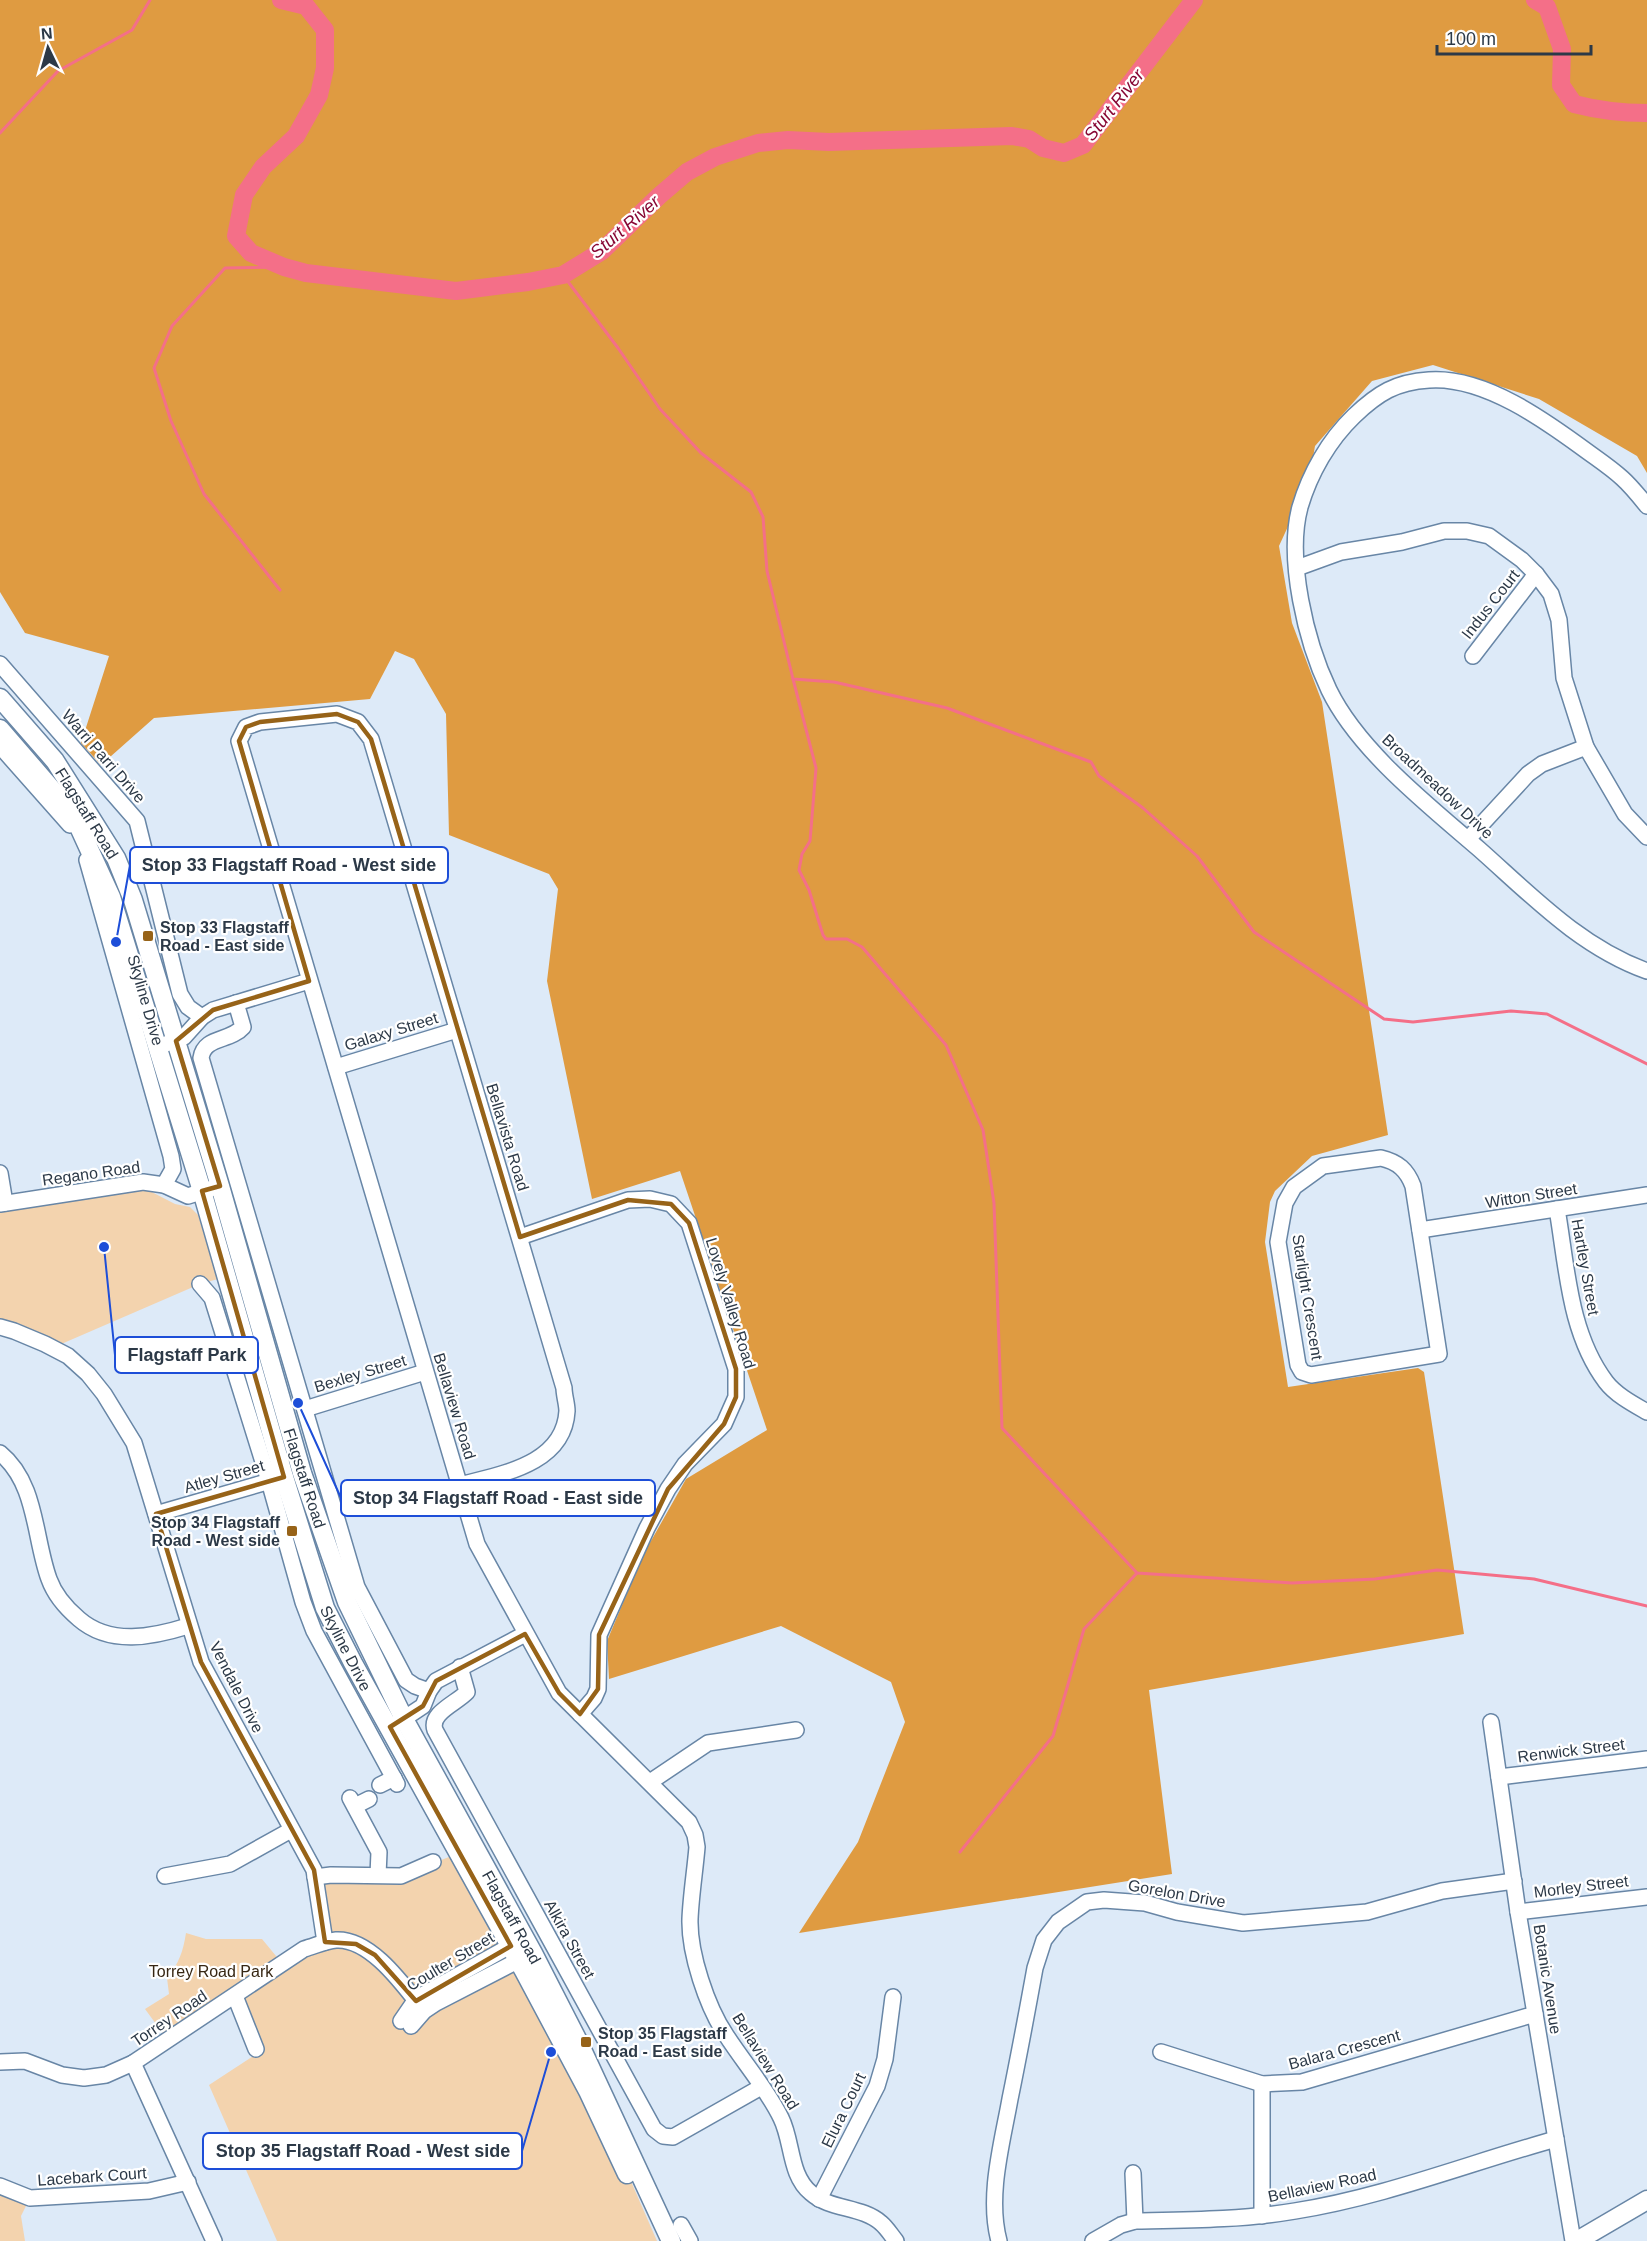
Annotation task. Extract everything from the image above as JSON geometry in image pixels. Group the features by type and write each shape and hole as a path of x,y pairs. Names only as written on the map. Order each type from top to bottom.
{"main road":[{"name":"Flagstaff Road","path":"0,698 55,761 116,858 133,900 176,1041 211,1189 285,1477 326,1608 353,1663 397,1723 603,2093 671,2241"},
{"name":"Flagstaff Road","path":"0,729 62,801 95,858 111,897 158,1047 211,1189"},
{"name":"Flagstaff Road","path":"522,1950 657,2241"},
{"path":"1575,2241 1647,2200"}],"street":[{"name":"Broadmeadow Drive","path":"1647,506 1623,478 1553,426 1520,405 1453,381 1431,379 1406,382 1374,397 1338,432 1309,482 1299,509 1296,538 1297,568 1307,634 1329,691 1362,740 1406,785 1576,934 1625,963 1647,971"},
{"path":"1297,568 1341,552 1402,542 1444,531 1467,531 1489,536 1522,560 1551,594 1559,620 1564,678 1586,747 1625,814 1647,837"},
{"name":"Indus Court","path":"1473,656 1536,574"},
{"name":"Warri Parri Drive","path":"0,664 137,821 180,994 188,1007 202,1017"},
{"name":"Bellaview Road","path":"371,739 358,722 337,714 260,722 246,727 239,741 477,1544 559,1693 689,1822 697,1846 690,1921 693,1954 700,1979 724,2032 777,2109 786,2128 795,2170 809,2192 819,2199"},
{"name":"Bellavista Road","path":"371,739 564,1388 567,1412 560,1437 543,1456 519,1470 460,1485"},
{"name":"Skyline Drive","path":"0,746 65,819 84,846 171,1156 173,1169 164,1185"},
{"path":"1468,839 1528,774 1542,764 1586,747"},
{"path":"158,1047 184,1037 202,1017 213,1010 309,981"},
{"name":"Flagstaff Road","path":"236,1003 243,1027 238,1033 207,1044 202,1050 201,1058 357,1587 406,1680 429,1691"},
{"name":"Galaxy Street","path":"336,1067 457,1030"},
{"name":"Starlight Crescent","path":"1381,1158 1392,1161 1409,1176 1413,1186 1420,1230 1439,1354 1311,1375 1302,1372 1298,1365 1278,1242 1285,1203 1294,1187 1323,1166 1381,1158"},
{"path":"0,1173 2,1204"},
{"name":"Regano Road","path":"2,1204 143,1182 164,1185 188,1196 211,1189"},
{"name":"Witton Street","path":"1420,1230 1647,1195"},
{"name":"Lovely Valley Road","path":"520,1237 628,1200 650,1199 671,1204 689,1223 736,1369 736,1396 723,1424 685,1464 668,1489 647,1528 598,1635 597,1689 594,1698 580,1714"},
{"name":"Hartley Street","path":"1557,1209 1575,1320 1591,1358 1607,1384 1631,1403 1647,1412"},
{"name":"Skyline Drive","path":"200,1284 212,1298 285,1477 303,1602 314,1631 396,1781 380,1785"},
{"name":"Vendale Drive","path":"0,1327 45,1344 68,1356 88,1374 120,1417 134,1443 188,1626 201,1662 314,1870 325,1942"},
{"name":"Bexley Street","path":"305,1409 425,1372"},
{"path":"0,1453 18,1472 27,1493 49,1581 63,1604 84,1623 104,1633 133,1638 188,1626"},
{"name":"Atley Street","path":"156,1514 285,1477"},
{"path":"397,1723 423,1706 436,1681 525,1634"},
{"name":"Alkira Street","path":"460,1667 467,1692 435,1717 432,1724 654,2129 663,2136 673,2137 761,2086"},
{"name":"Botanic Avenue","path":"1491,1722 1518,1912 1575,2241"},
{"path":"650,1782 708,1743 796,1730"},
{"name":"Renwick Street","path":"1499,1777 1647,1759"},
{"path":"369,1799 352,1802 379,1852 378,1875"},
{"path":"165,1876 230,1864 291,1830"},
{"path":"315,1877 331,1875 401,1876 433,1862"},
{"name":"Gorelon Drive","path":"999,2241 995,2228 995,2203 1002,2141 1035,1968 1044,1940 1058,1922 1087,1902 1104,1900 1144,1903 1177,1912 1243,1923 1367,1912 1442,1891 1514,1881"},
{"name":"Morley Street","path":"1518,1912 1647,1897"},
{"name":"Torrey Road","path":"0,2062 25,2061 62,2076 84,2078 106,2074 133,2063 304,1949 338,1940 357,1944 375,1955 420,2006"},
{"name":"Coulter Street","path":"406,2024 420,2006 522,1950"},
{"path":"235,1996 256,2049"},
{"name":"Elura Court","path":"819,2199 877,2086 885,2059 893,1998"},
{"name":"Balara Crescent","path":"1161,2052 1262,2084 1302,2082 1535,2014"},
{"path":"133,2063 214,2241"},
{"path":"1262,2084 1262,2216"},
{"name":"Bellaview Road","path":"1093,2241 1120,2225 1135,2221 1238,2219 1297,2211 1391,2189 1556,2139"},
{"path":"1133,2173 1135,2221"},
{"name":"Lacebark Court","path":"0,2186 30,2198 149,2191 188,2182"},
{"path":"819,2199 868,2215 881,2223 896,2241"},
{"path":"681,2225 690,2241"}],"highlighted area":[{"path":"337,714 358,722 371,739 520,1237 628,1200 671,1204 689,1223 736,1369 736,1397 724,1424 668,1489 599,1635 598,1689 580,1714 559,1693 525,1634 436,1681 423,1706 390,1727 511,1946 416,2001 375,1955 356,1944 325,1942 314,1870 201,1662 156,1514 284,1477 202,1191 220,1186 176,1041 213,1010 309,981 239,741 246,727 260,722"}],"green space":[{"path":"144,1188 175,1204 190,1207 198,1215 218,1279 200,1284 59,1345 0,1321 0,1209"},
{"path":"459,1853 626,2170 657,2241 277,2241 209,2085 258,2053 235,1996 325,1942 315,1877 401,1876"},
{"name":"Torrey Road Park","path":"186,1933 206,1939 262,1939 281,1962 167,2039 145,2009 169,1994 167,1978 180,1957"},
{"path":"0,2186 30,2198 21,2216 25,2241 0,2241"}],"shaded area":[{"path":"0,0 1647,0 1647,473 1637,456 1539,399 1433,365 1372,381 1315,446 1309,481 1279,546 1292,623 1322,702 1388,1135 1312,1156 1275,1191 1270,1202 1265,1242 1288,1387 1418,1368 1424,1372 1464,1634 1149,1690 1172,1874 799,1933 858,1842 905,1722 891,1682 781,1626 609,1679 607,1641 643,1555 686,1479 767,1430 680,1171 592,1199 547,981 558,889 549,874 449,835 446,714 414,659 395,651 370,699 154,718 101,765 81,743 109,656 25,633 0,592"}],"waterway":[{"path":"0,133 58,71 132,30 150,0"},
{"name":"Sturt River","path":"281,0 306,6 325,30 325,68 319,95 296,136 263,167 244,195 236,236 251,253 284,267 306,273 456,291 563,275 602,251 687,172 715,157 758,143 788,140 829,142 1012,136 1029,139 1043,148 1064,153 1083,145 1194,0"},
{"name":"Sturt River","path":"1535,0 1547,7 1562,49 1561,85 1574,104 1610,111 1647,113"},
{"path":"280,590 204,494 171,421 154,368 172,326 225,268 284,267"},
{"path":"563,275 660,409 701,453 751,492 763,517 767,571 793,679 834,682 947,708 1091,762 1099,776 1143,808 1197,856 1254,932 1384,1019 1413,1022 1511,1011 1547,1014 1647,1064"},
{"path":"793,679 816,768 810,841 802,854 799,870 809,890 823,935 826,939 847,939 862,947 946,1045 983,1130 994,1203 1002,1428 1137,1573 1292,1583 1375,1579 1437,1570 1534,1579 1647,1606"},
{"path":"960,1852 1053,1736 1084,1629 1137,1573"}],"place":[{"name":"Stop 33 Flagstaff Road - East side","path":"148,936"},
{"name":"Stop 33 Flagstaff Road - West side","path":"116,942"},
{"name":"Flagstaff Park","path":"104,1247"},
{"name":"Stop 34 Flagstaff Road - East side","path":"298,1403"},
{"name":"Stop 34 Flagstaff Road - West side","path":"292,1531"},
{"name":"Stop 35 Flagstaff Road - East side","path":"586,2042"},
{"name":"Stop 35 Flagstaff Road - West side","path":"551,2052"}]}
